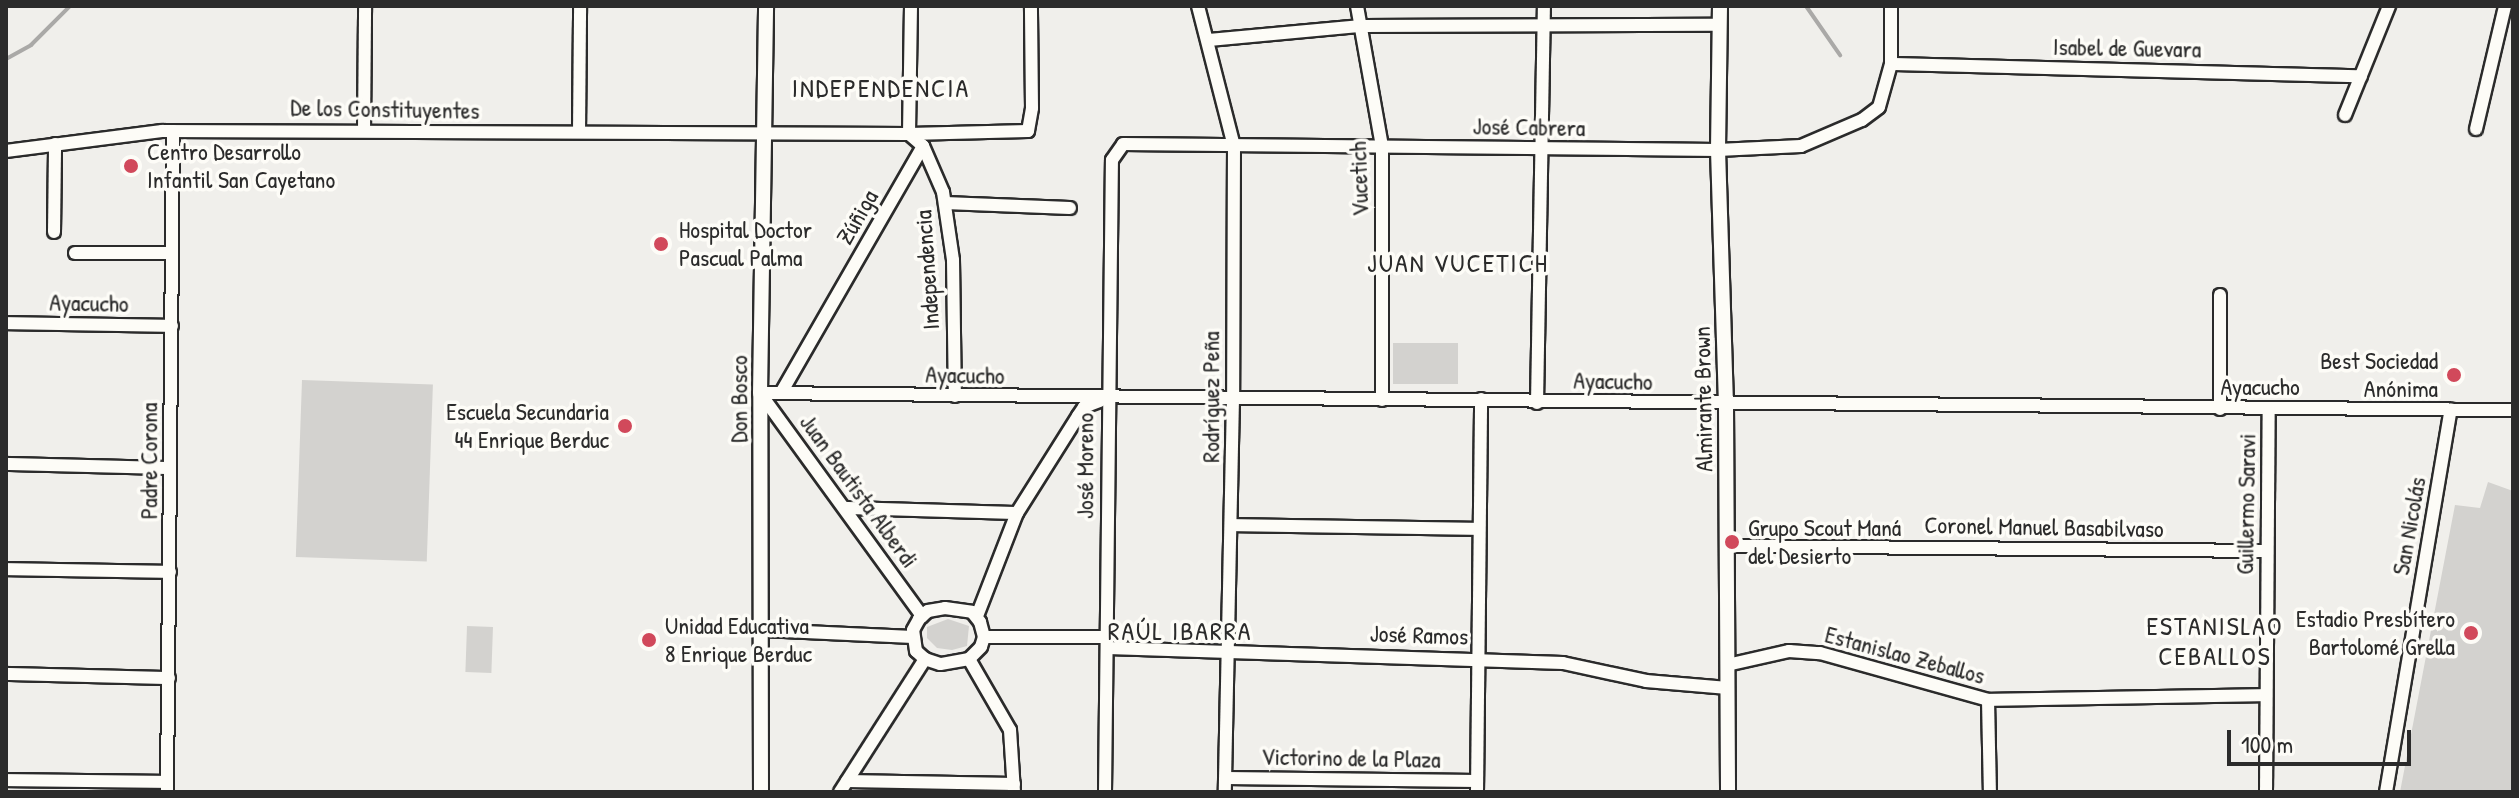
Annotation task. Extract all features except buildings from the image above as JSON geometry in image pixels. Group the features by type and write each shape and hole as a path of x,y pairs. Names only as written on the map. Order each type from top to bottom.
{"main road":[{"name":"Don Bosco","path":"761,792 760,393 766,6"},
{"name":"Almirante Brown","path":"1720,6 1718,150 1726,405 1728,792"}],"street":[{"path":"364,131 365,6"},
{"path":"579,132 580,6"},
{"path":"909,134 911,6"},
{"path":"765,133 1028,131 1032,108 1031,6"},
{"name":"Rodríguez Peña","path":"1198,6 1234,146 1232,525 1226,785"},
{"name":"Vucetich","path":"1357,6 1382,146 1382,400"},
{"path":"1537,403 1544,6"},
{"name":"José Cabrera","path":"1123,144 1542,150 1718,150 1801,146 1862,120 1879,107 1891,64 1891,6"},
{"path":"2345,115 2389,6"},
{"path":"2476,129 2505,6"},
{"path":"1209,40 1361,26 1544,23 1720,25"},
{"name":"Isabel de Guevara","path":"1891,64 2361,76"},
{"name":"De los Constituyentes","path":"6,151 173,131 765,133"},
{"name":"Padre Corona","path":"167,787 173,131"},
{"name":"Independencia","path":"909,134 923,146 945,203 953,260 955,396"},
{"path":"54,232 55,144"},
{"name":"José Moreno","path":"1105,792 1108,642 1106,399 1112,160 1123,144"},
{"name":"Zúñiga","path":"781,393 923,146"},
{"path":"945,203 1070,208"},
{"path":"75,253 172,253"},
{"path":"2220,295 2220,409"},
{"name":"Ayacucho","path":"6,323 172,326"},
{"name":"Ayacucho","path":"760,393 1106,399 1481,399 1537,403 2513,410"},
{"name":"Juan Bautista Alberdi","path":"760,393 922,616"},
{"path":"977,616 965,609 945,608 922,616 913,637 916,651 925,659 940,664 969,659 978,652 984,637 977,616 1017,513 1084,407 1106,399"},
{"path":"1477,787 1481,399"},
{"name":"Guillermo Saravi","path":"2266,792 2269,409"},
{"name":"San Nicolás","path":"2386,792 2451,409"},
{"path":"6,464 170,468"},
{"path":"846,508 1017,513"},
{"path":"1232,525 1479,529"},
{"name":"Coronel Manuel Basabilvaso","path":"1726,546 2266,551"},
{"path":"6,569 170,572"},
{"path":"762,630 913,637"},
{"name":"José Ramos","path":"984,637 1108,642 1230,652 1563,663 1646,681 1728,688"},
{"name":"Estanislao Zeballos","path":"1727,665 1789,651 1820,653 1988,700 2266,695"},
{"path":"844,787 925,659"},
{"path":"844,787 1014,788 1010,730 969,659"},
{"path":"6,674 169,678"},
{"path":"1988,700 1990,792"},
{"path":"6,780 167,787"},
{"name":"Victorino de la Plaza","path":"1226,785 1477,787"}],"shaded area":[{"path":"1393,343 1458,343 1458,384 1393,384"},
{"path":"302,380 433,385 427,561 296,557"},
{"name":"Estadio Presbítero Bartolomé Grella","path":"2488,482 2513,491 2513,792 2400,792 2455,505 2480,508"},
{"path":"948,619 969,626 967,646 952,650 937,648 927,638 927,627"},
{"path":"467,626 493,627 491,673 465,672"}],"waterway":[{"path":"6,59 31,45 70,6"},
{"path":"1806,6 1840,55"}],"place":[{"name":"Centro Desarrollo Infantil San Cayetano","path":"131,166"},
{"name":"Hospital Doctor Pascual Palma","path":"661,244"},
{"name":"Best Sociedad Anónima","path":"2454,375"},
{"name":"Escuela Secundaria 44 Enrique Berduc","path":"625,426"},
{"name":"Grupo Scout Maná del Desierto","path":"1732,542"},
{"name":"Estadio Presbítero Bartolomé Grella","path":"2471,633"},
{"name":"Unidad Educativa 8 Enrique Berduc","path":"649,640"}],"district":[{"name":"INDEPENDENCIA","path":"881,88"},
{"name":"JUAN VUCETICH","path":"1458,263"},
{"name":"RAÚL IBARRA","path":"1180,631"},
{"name":"ESTANISLAO CEBALLOS","path":"2215,641"}]}
